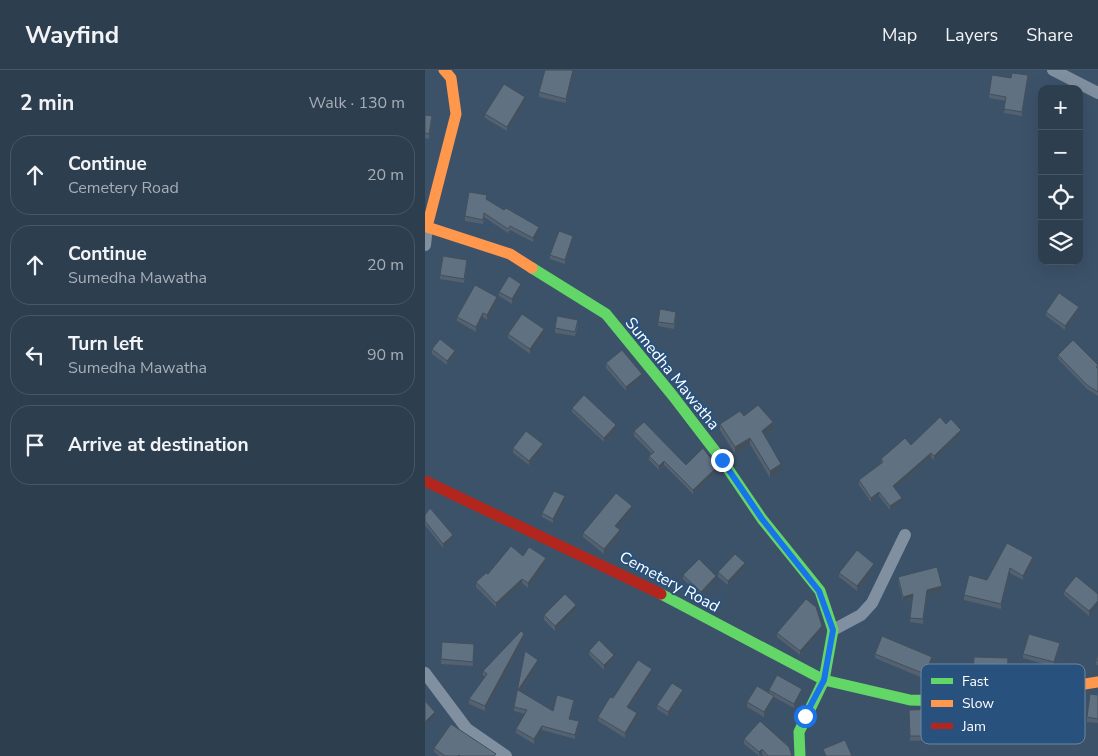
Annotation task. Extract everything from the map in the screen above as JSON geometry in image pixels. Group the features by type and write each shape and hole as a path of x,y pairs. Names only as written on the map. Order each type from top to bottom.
{"street":[{"path":"425,245 427,227 456,114 451,78 444,70"},
{"path":"1053,70 1098,93"},
{"name":"Sumedha Mawatha","path":"427,227 510,254 605,314 673,396 722,460 762,519 819,591 833,630 824,680"},
{"name":"Cemetery Road","path":"425,481 625,575 824,680"},
{"path":"833,630 861,614 872,603 905,535"},
{"path":"425,673 467,729 506,756"},
{"path":"800,756 799,732 824,680 910,700 921,700"},
{"path":"1085,684 1098,682"}],"building":[{"path":"545,70 573,70 566,99 539,92"},
{"path":"1012,73 1028,75 1022,112 1004,109 1006,97 989,94 992,75 1011,78"},
{"path":"504,84 525,97 507,127 485,114"},
{"path":"425,115 432,116 429,134 425,133"},
{"path":"469,192 487,195 486,199 539,227 533,238 510,226 508,229 484,213 483,220 465,216"},
{"path":"559,231 573,236 565,260 550,255"},
{"path":"443,256 467,260 464,279 440,275"},
{"path":"509,276 521,284 512,299 499,292"},
{"path":"475,285 497,297 487,315 483,313 476,327 457,317"},
{"path":"1059,293 1079,307 1065,326 1046,312"},
{"path":"660,309 676,312 674,324 658,322"},
{"path":"522,314 544,329 530,349 508,334"},
{"path":"557,316 578,320 575,332 555,328"},
{"path":"440,339 455,351 447,361 432,349"},
{"path":"1073,340 1098,365 1096,367 1098,368 1098,392 1087,385 1058,355"},
{"path":"622,350 642,374 626,387 606,363"},
{"path":"584,395 616,425 604,438 572,408"},
{"path":"758,405 773,422 762,431 781,464 770,471 750,438 735,447 720,424 740,411 744,416"},
{"path":"940,417 946,424 951,419 961,430 934,456 931,453 893,486 902,498 890,506 879,492 871,498 859,480 883,462 881,459 905,438 911,445"},
{"path":"644,422 686,465 703,448 717,467 693,490 664,461 659,466 649,456 654,452 634,431"},
{"path":"526,431 543,444 529,461 513,448"},
{"path":"554,491 565,496 553,519 542,513"},
{"path":"616,493 632,506 615,526 620,530 604,549 583,533"},
{"path":"430,508 453,535 443,544 425,521 425,515"},
{"path":"1007,543 1033,557 1023,576 1010,568 1001,604 964,595 969,575 987,580"},
{"path":"511,546 523,556 529,547 546,558 528,583 522,579 496,603 476,582 486,573 488,574"},
{"path":"857,550 874,564 857,586 839,573"},
{"path":"735,554 745,563 728,581 718,572"},
{"path":"699,559 716,576 701,592 683,575"},
{"path":"937,567 942,586 927,590 923,619 910,618 913,594 903,597 898,577"},
{"path":"1076,576 1098,594 1098,601 1089,611 1064,591"},
{"path":"565,594 576,605 555,626 544,615"},
{"path":"806,599 816,607 822,626 800,651 777,633"},
{"path":"521,631 524,634 485,706 469,699 487,674 483,671"},
{"path":"1029,634 1060,643 1054,662 1023,654"},
{"path":"882,636 932,657 929,664 921,664 921,672 875,654"},
{"path":"599,640 614,655 604,665 589,651"},
{"path":"442,642 474,644 473,662 441,659"},
{"path":"525,651 538,660 518,690 553,711 557,695 574,700 569,719 579,721 575,735 542,726 534,739 516,729 527,710 514,707"},
{"path":"974,657 1008,658 1008,664 974,664"},
{"path":"638,660 652,669 627,707 637,713 625,733 598,717 610,697 613,698"},
{"path":"777,675 802,689 794,704 769,690"},
{"path":"672,683 683,690 668,712 657,705"},
{"path":"757,686 774,696 764,712 747,702"},
{"path":"1090,694 1098,695 1098,719 1087,717"},
{"path":"425,701 435,712 425,722"},
{"path":"909,710 921,710 921,736 910,736"},
{"path":"760,721 789,747 792,756 768,756 762,749 759,752 744,739"},
{"path":"451,724 496,754 494,756 445,756 434,748"},
{"path":"845,740 852,756 826,756 823,749"}],"traffic: fast":[{"path":"532,268 606,314 673,396 722,460 762,519 820,591 833,630 824,680 910,700 921,700"},
{"path":"661,594 824,680 799,732 800,756"}],"traffic: slow":[{"path":"444,70 451,78 456,114 427,227 510,254 532,268"},
{"path":"1085,684 1098,682"}],"traffic: jam":[{"path":"425,481 661,594"}],"route":[{"path":"722,460 762,519 819,591 833,630 824,680 805,716"}]}
